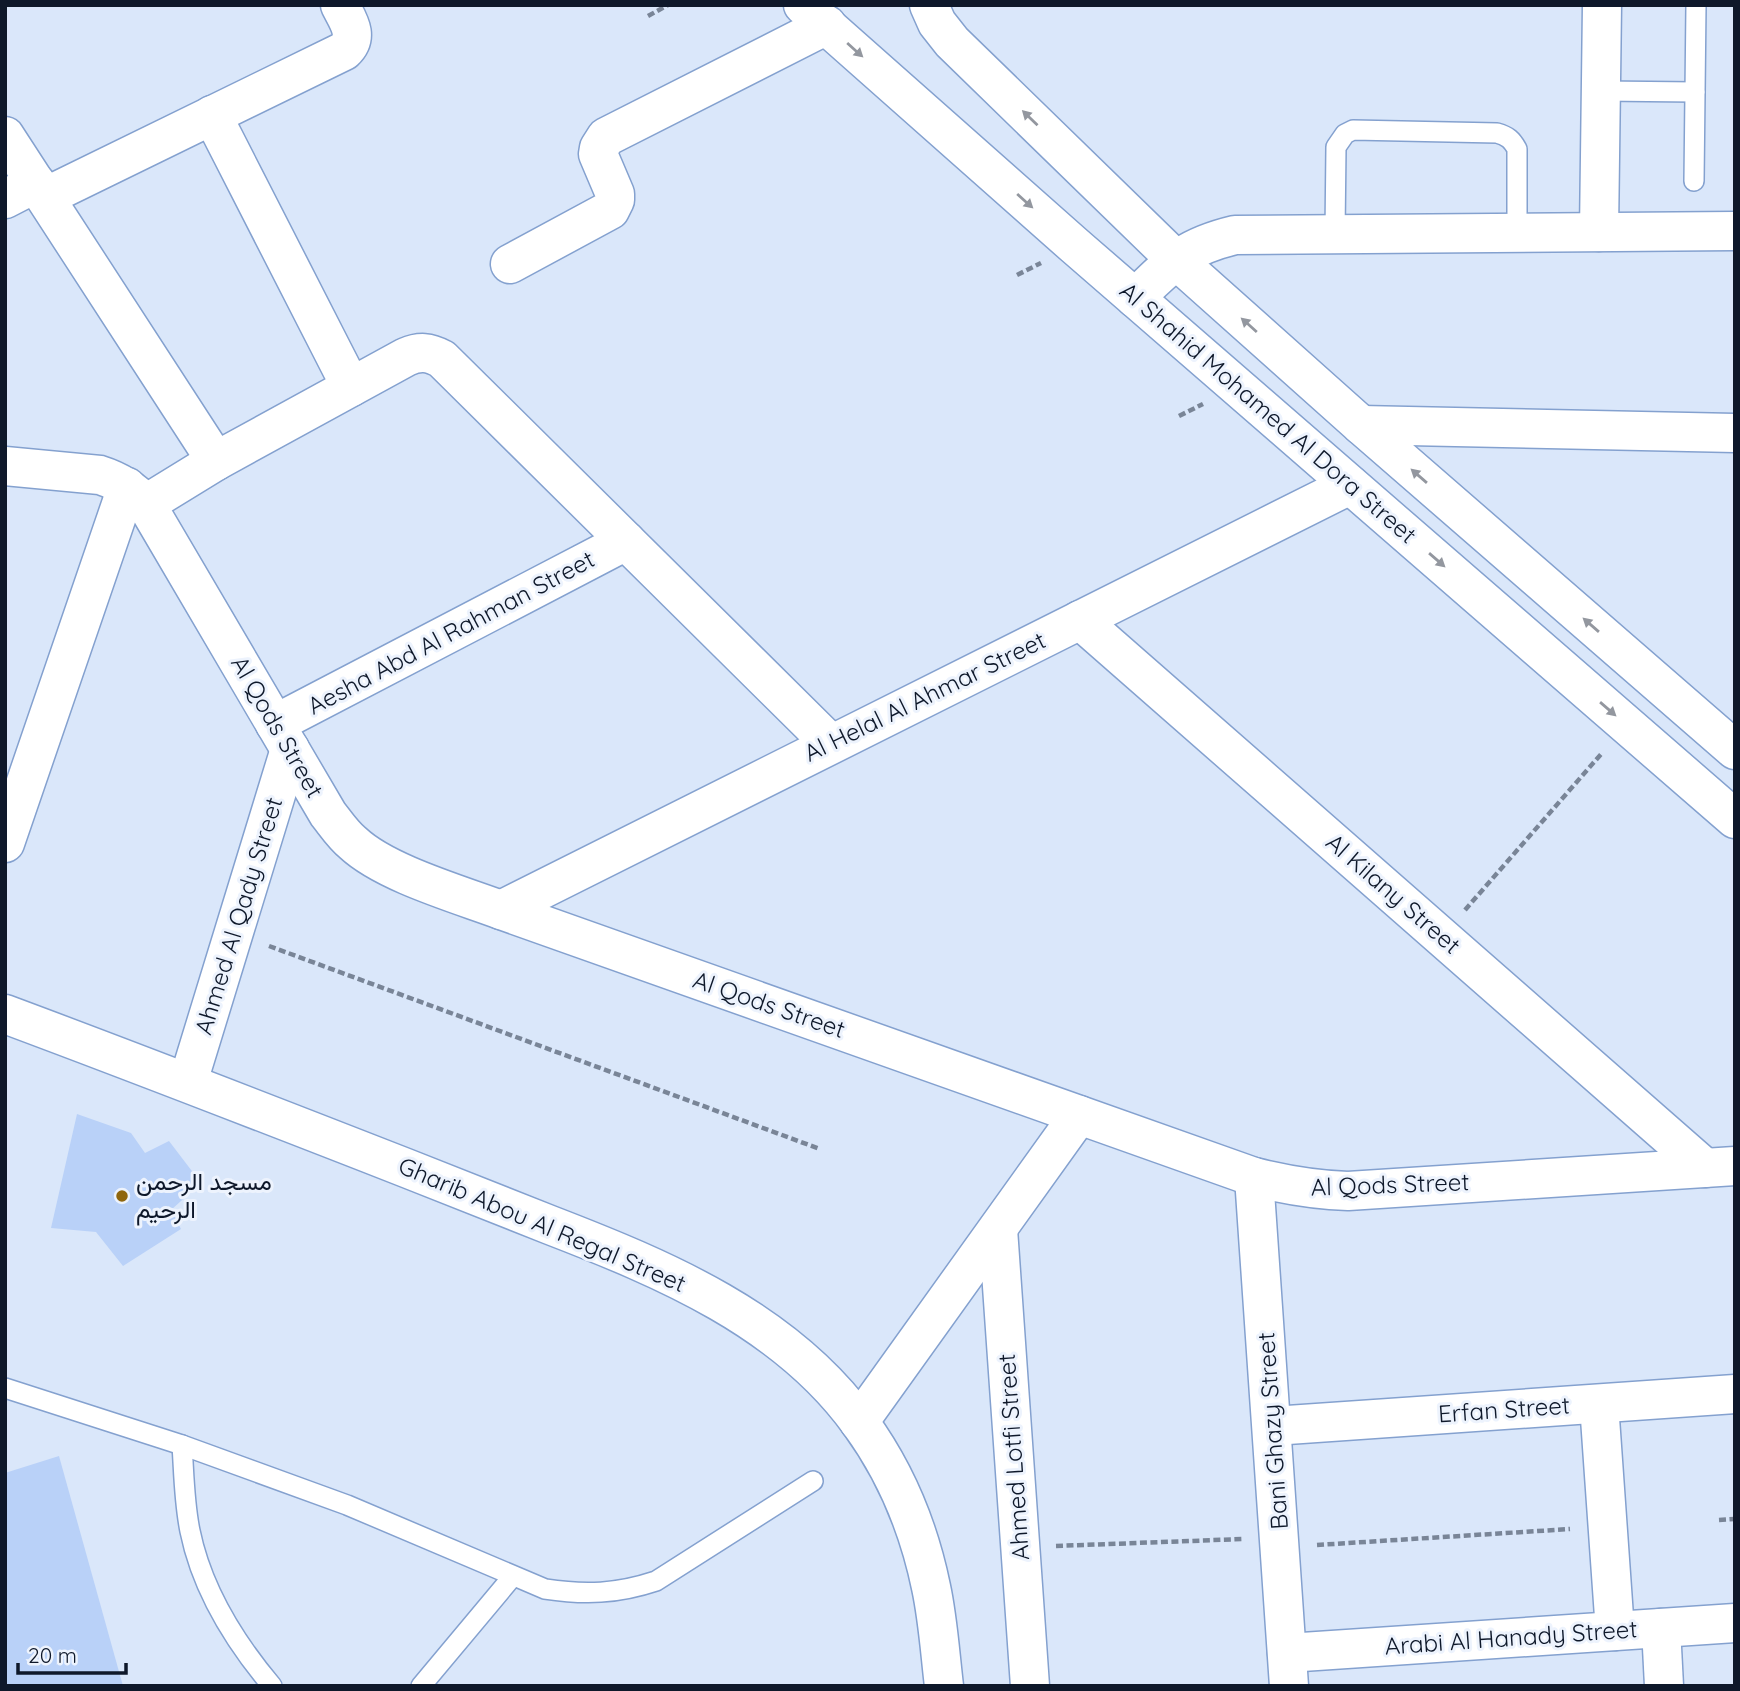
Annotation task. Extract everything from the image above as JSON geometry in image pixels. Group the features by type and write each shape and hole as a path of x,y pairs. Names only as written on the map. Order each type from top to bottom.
{"street":[{"path":"29,193 212,116 344,51 348,47 352,29 340,5"},
{"path":"929,5 937,23 952,42 1175,259 1361,425 1735,750"},
{"path":"1599,232 1602,5"},
{"path":"510,264 610,210 615,194 598,154 606,137 815,15"},
{"name":"Al Shahid Mohamed Al Dora Street","path":"815,15 1135,298 1735,819"},
{"path":"212,116 351,387"},
{"path":"5,136 29,193 216,461"},
{"path":"1135,298 1175,259 1213,240 1235,235 1735,232"},
{"path":"5,843 137,496 216,461 415,353 433,354 442,359 831,744"},
{"path":"1361,425 1735,433"},
{"path":"5,466 85,472 114,480 137,496"},
{"name":"Al Helal Al Ahmar Street","path":"501,910 1350,485"},
{"name":"Al Qods Street","path":"137,496 328,814 354,845 386,866 501,910 1254,1177 1301,1188 1348,1191 1720,1167"},
{"name":"Aesha Abd Al Rahman Street","path":"283,736 626,541"},
{"name":"Al Kilany Street","path":"1080,620 1442,937 1720,1167"},
{"name":"Ahmed Al Qady Street","path":"188,1082 234,933 283,736"},
{"name":"Gharib Abou Al Regal Street","path":"5,1014 188,1082 626,1254 730,1307 781,1342 826,1383 859,1422 882,1457 904,1499 920,1543 932,1589 944,1686"},
{"path":"859,1422 1079,1115"},
{"name":"Bani Ghazy Street","path":"1254,1177 1288,1669"},
{"name":"Ahmed Lotfi Street","path":"998,1229 1030,1686"},
{"name":"Erfan Street","path":"1273,1426 1735,1394"},
{"path":"1600,1404 1615,1631"},
{"name":"Arabi Al Hanady Street","path":"1288,1669 1615,1631 1735,1623"},
{"path":"1661,1628 1664,1686"}],"lane":[{"path":"1694,181 1696,5"},
{"path":"1602,91 1695,92"},
{"path":"1335,233 1336,147 1345,134 1353,130 1506,135 1517,149 1517,233"},
{"path":"5,1388 183,1445 347,1504 545,1589 572,1593 629,1590 656,1581 813,1481"},
{"path":"183,1445 190,1531 200,1567 218,1609 242,1650 272,1686"},
{"path":"421,1686 513,1576"}],"path":[{"path":"648,16 668,5"},
{"path":"1442,937 1627,725"},
{"path":"234,933 820,1149"},
{"path":"1719,1520 1735,1519"},
{"path":"1020,1548 1280,1543 1608,1526"}],"building":[{"name":"مسجد الرحمن الرحيم","path":"77,1114 131,1133 145,1153 169,1141 201,1183 171,1210 181,1229 123,1266 96,1232 51,1228"},
{"path":"59,1456 123,1686 5,1686 5,1473"}],"place":[{"name":"مسجد الرحمن الرحيم","path":"122,1196"}]}
